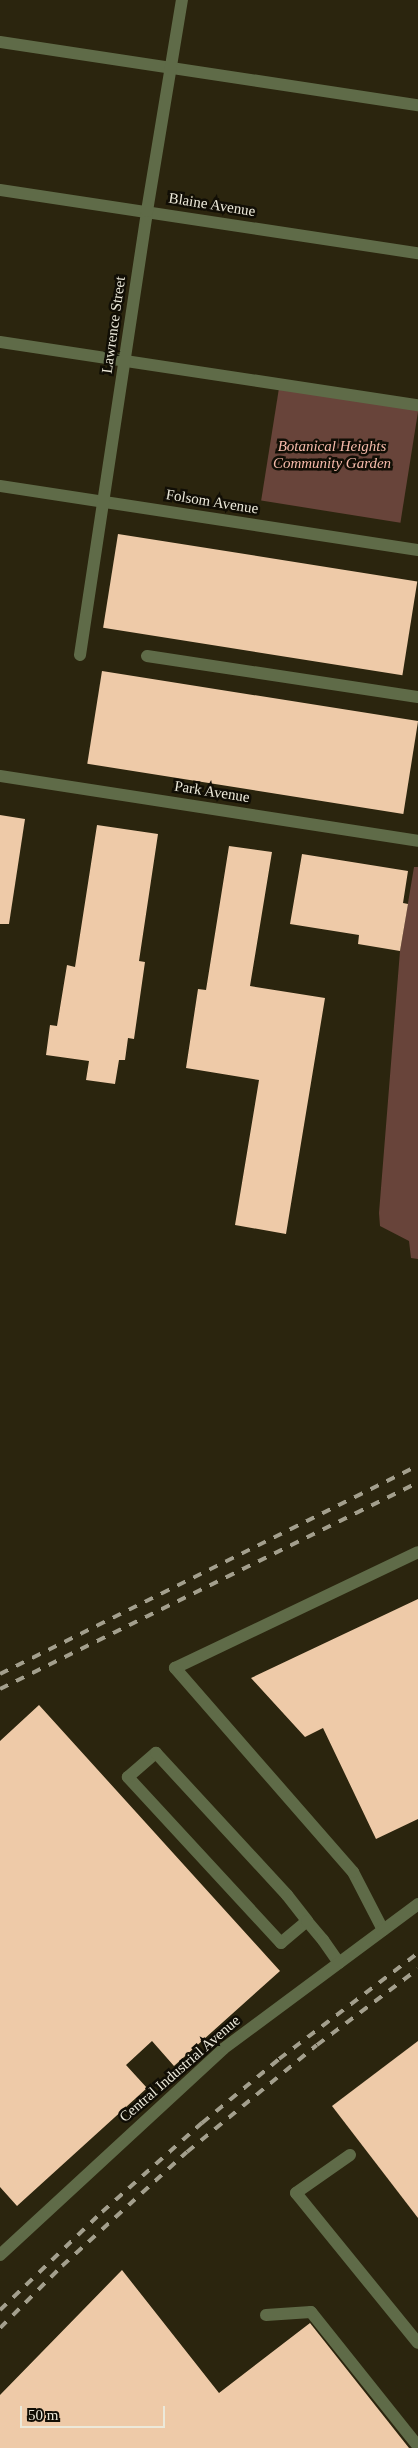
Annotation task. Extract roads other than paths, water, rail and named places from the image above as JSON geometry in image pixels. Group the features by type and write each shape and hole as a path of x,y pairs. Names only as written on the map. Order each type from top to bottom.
{"street":[{"name":"Lawrence Street","path":"80,655 126,362 147,211 182,0"},
{"path":"0,42 418,106"},
{"name":"Blaine Avenue","path":"0,190 418,253"},
{"path":"0,342 418,405"},
{"name":"Folsom Avenue","path":"0,486 418,550"},
{"path":"147,656 418,697"},
{"name":"Park Avenue","path":"0,776 418,841"},
{"path":"383,1930 353,1872 175,1668 418,1552"},
{"path":"307,1921 281,1943 128,1777 156,1753 287,1895 307,1921 339,1963"},
{"name":"Central Industrial Avenue","path":"0,2255 223,2049 418,1904"},
{"path":"350,2155 296,2193 418,2343"},
{"path":"266,2315 311,2312 418,2446"}],"railway":[{"path":"0,1674 418,1466"},
{"path":"0,1689 418,1482"},
{"path":"0,2310 102,2212 202,2123 279,2059 418,1953"},
{"path":"0,2328 62,2266 187,2152 317,2045 418,1969"}],"park label":[{"name":"Botanical Heights Community Garden","path":"332,454"}]}
